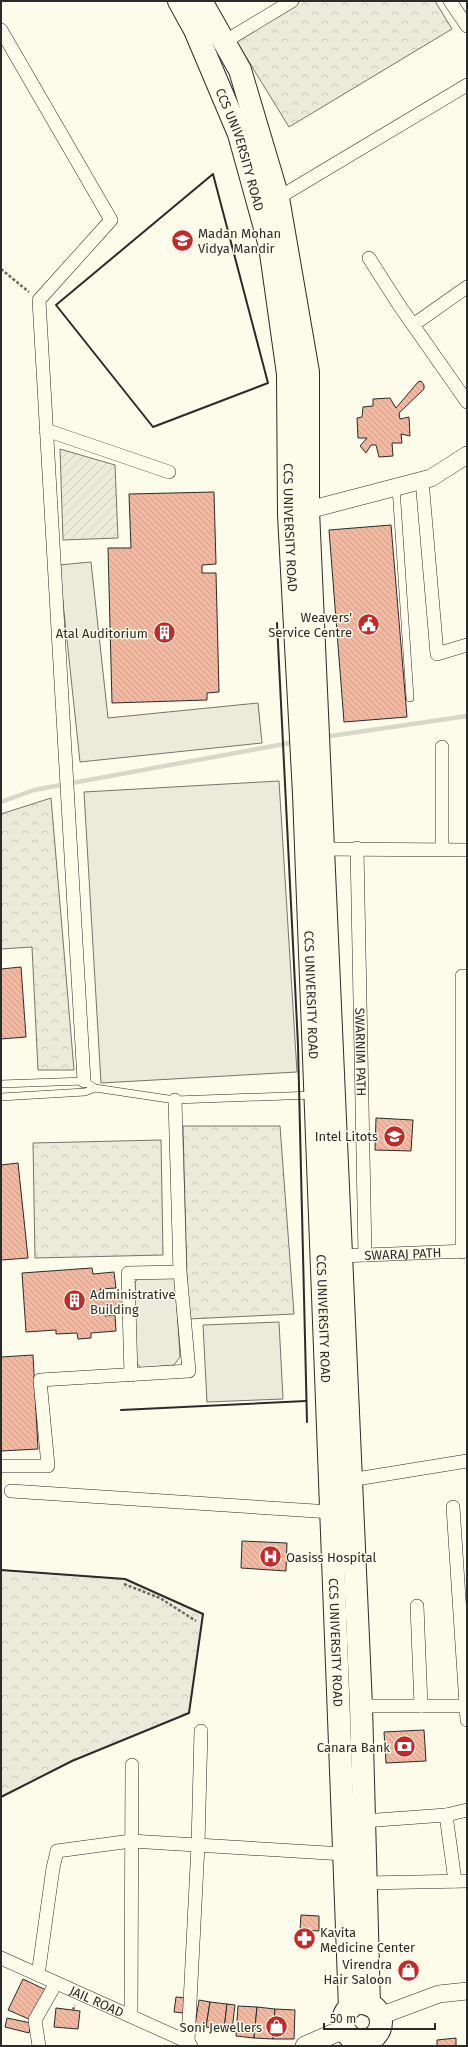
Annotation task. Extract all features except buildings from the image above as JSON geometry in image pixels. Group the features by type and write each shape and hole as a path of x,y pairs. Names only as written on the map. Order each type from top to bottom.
{"highway":[{"name":"CCS UNIVERSITY ROAD","path":"179,1 195,30 239,134 270,246 288,374 298,512 314,849 340,1256 361,1706 367,2010"},
{"name":"CCS UNIVERSITY ROAD","path":"201,1 240,70 278,198 308,372 298,512"},
{"name":"CCS UNIVERSITY ROAD","path":"314,849 315,1095 344,1854 367,2010"},
{"path":"367,2010 380,2030 377,2043 361,2042 348,2038 344,2015 367,2010"}],"main road":[{"path":"305,2046 348,2038"}],"street":[{"path":"224,42 292,1"},
{"path":"458,5 467,26"},
{"path":"1,30 111,220 39,300 46,430 90,1084"},
{"path":"278,198 467,85"},
{"path":"369,258 413,325 467,402"},
{"path":"413,325 467,287"},
{"path":"46,430 168,472"},
{"path":"298,512 431,478 467,455"},
{"path":"422,480 437,654 467,645"},
{"path":"442,747 442,849"},
{"path":"314,849 357,848 467,850"},
{"name":"SWARNIM PATH","path":"357,848 364,1255"},
{"path":"465,1251 465,1132 462,976 467,976"},
{"path":"1,1466 48,1466 40,1380 188,1371 180,1272 175,1100"},
{"name":"SWARAJ PATH","path":"340,1256 465,1251"},
{"path":"131,1375 128,1273 180,1272"},
{"path":"350,1480 467,1461"},
{"path":"11,1491 331,1512"},
{"path":"453,1507 467,1720"},
{"path":"417,1606 421,1706"},
{"path":"361,1706 466,1706"},
{"path":"190,2044 201,1731"},
{"path":"131,2016 132,1765"},
{"path":"363,1821 446,1815 467,1810"},
{"path":"365,1883 461,1881 446,1815"},
{"path":"38,1975 53,1868 57,1851 131,1841 344,1854"},
{"name":"JAIL ROAD","path":"1,1958 190,2044"},
{"path":"39,2046 35,2020 56,1983"},
{"path":"367,2010 439,1994 467,1991"}],"lane":[{"path":"396,487 410,698"},
{"path":"1,1084 90,1084 175,1100 315,1095"},
{"path":"1,1097 85,1092 90,1084"}],"path":[{"path":"1,269 39,300"},
{"path":"124,1584 160,1598 196,1621"}],"green space":[{"path":"299,1 435,1 452,29 289,127 235,39"},
{"path":"60,449 115,465 118,538 63,540"},
{"path":"91,562 108,718 258,703 262,743 80,762 59,565"},
{"path":"279,781 297,1072 101,1083 84,792"},
{"path":"51,798 74,1070 38,1070 32,947 1,949 1,814"},
{"path":"183,1126 280,1126 294,1314 188,1319"},
{"path":"161,1140 163,1255 35,1258 33,1143"},
{"path":"175,1275 180,1357 174,1365 141,1368 135,1361 135,1282 138,1279"},
{"path":"1,1570 125,1579 203,1614 189,1713 72,1761 1,1797"}],"shaded area":[{"path":"279,1322 283,1399 207,1402 203,1325"}],"waterway":[{"path":"324,737 467,716"},
{"path":"1,802 34,790 295,742"}],"wall":[{"path":"213,174 268,383 153,427 56,305 213,174"},
{"path":"277,623 298,1045 307,1422"},
{"path":"121,1410 306,1401"},
{"path":"1,1570 125,1579 203,1614 189,1713 72,1761 1,1797"}],"place":[{"name":"Madan Mohan Vidya Mandir","path":"183,240"},
{"name":"Weavers' Service Centre","path":"368,624"},
{"name":"Atal Auditorium","path":"164,633"},
{"name":"Intel Litots","path":"394,1136"},
{"name":"Administrative Building","path":"74,1301"},
{"name":"Oasiss Hospital","path":"270,1557"},
{"name":"Canara Bank","path":"405,1747"},
{"name":"Kavita Medicine Center","path":"304,1939"},
{"name":"Virendra Hair Saloon","path":"408,1971"},
{"name":"Soni Jewellers","path":"277,2027"}]}
